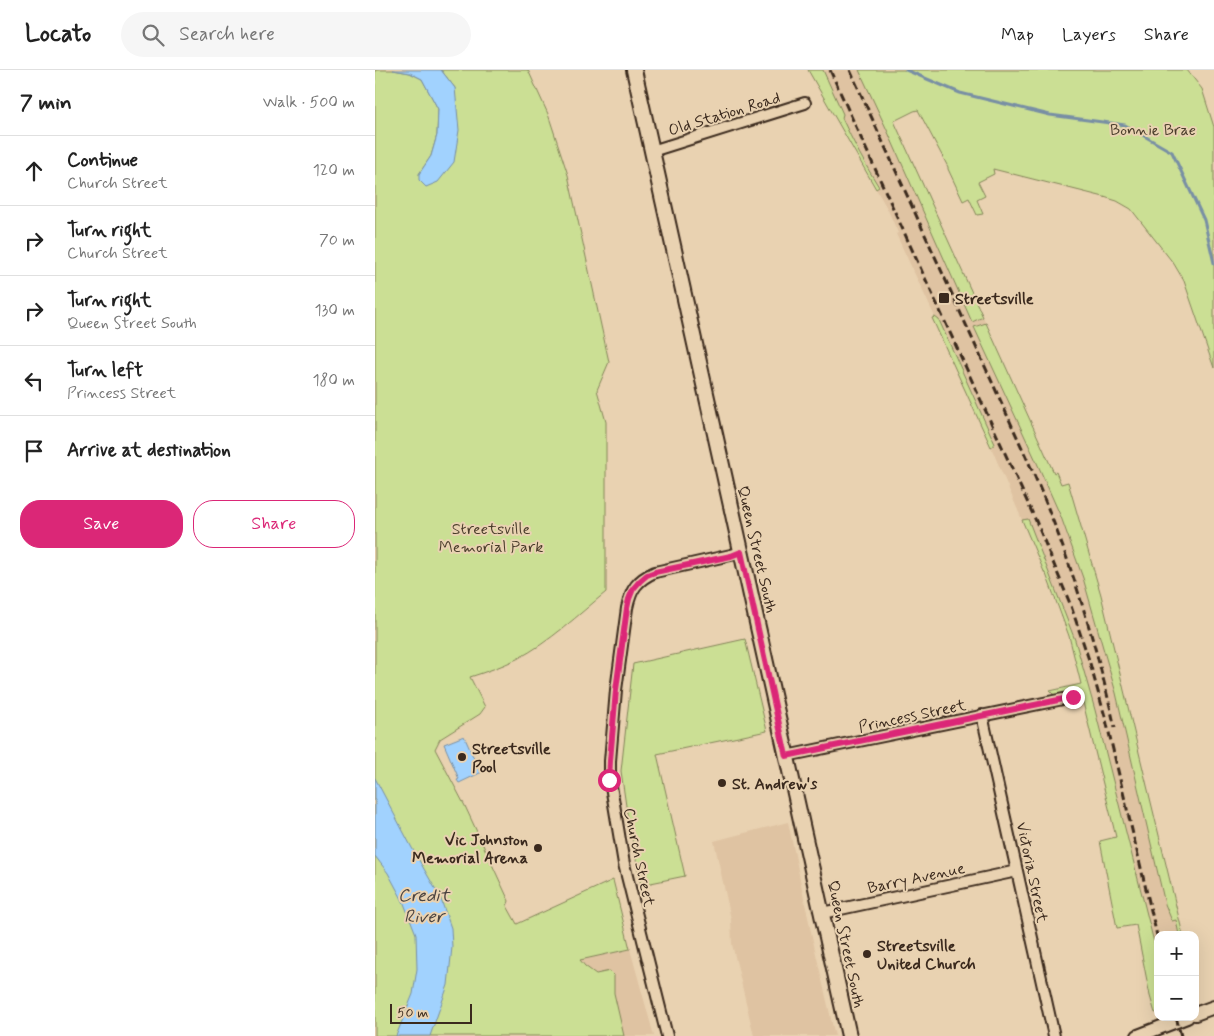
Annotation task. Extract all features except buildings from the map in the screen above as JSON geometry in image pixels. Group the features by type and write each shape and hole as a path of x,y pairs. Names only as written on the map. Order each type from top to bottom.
{"main road":[{"name":"Queen Street South","path":"634,70 849,1036"}],"street":[{"name":"Old Station Road","path":"652,152 805,103"},
{"name":"Church Street","path":"667,1036 624,864 609,780 616,690 627,608 633,589 647,575 731,556 741,552"},
{"name":"Princess Street","path":"786,756 1073,697"},
{"name":"Victoria Street","path":"983,715 1054,1036"},
{"name":"Barry Avenue","path":"822,913 1017,871"},
{"path":"1199,1013 1214,1007"},
{"path":"1138,1036 1177,1021"}],"shaded area":[{"path":"808,70 873,70 894,121 1054,473 1056,472 1061,484 1068,482 1101,595 1182,931 1154,931 1154,1010 1136,925 1117,928 1100,841 1116,837 1083,705 1081,684 1069,636 1046,574 932,318 935,317 896,234 898,233 888,210"},
{"path":"788,822 835,1036 754,1036 732,944 731,919 714,841"},
{"path":"630,949 654,1036 535,1036 545,967"}],"green space":[{"name":"Streetsville Memorial Park","path":"375,70 393,70 410,73 422,79 438,109 437,135 431,156 419,174 426,187 455,88 441,70 528,70 548,114 568,175 609,362 597,390 606,422 606,592 541,645 506,664 470,677 485,707 480,714 440,739 435,749 465,806 509,901 507,906 517,924 613,880 630,949 580,960 596,974 610,971 614,975 614,993 624,1036 375,1036"},
{"path":"808,70 823,70 843,114 842,118 846,127 879,187 876,189"},
{"name":"Bonnie Brae","path":"859,70 1187,70 1202,89 1214,127 1214,368 1184,281 1174,264 1131,209 1117,201 1104,197 993,169 994,174 978,182 985,196 977,200 983,214 977,215 969,198 963,201 948,167 918,110 914,111 894,121 983,317 972,322"},
{"path":"935,317 939,320 995,444 991,447 932,318"},
{"path":"986,323 1054,473 1056,472 1061,484 1068,482 1101,595 1182,931 1178,931 1176,920 1172,921 1165,904 1116,693 1083,578 1061,517 974,327"},
{"path":"1028,519 1075,640 1095,710 1154,942 1154,1010 1136,925 1117,928 1100,841 1116,837 1080,690 1056,695 1050,691 1081,684 1069,636 1046,574 1022,520"},
{"path":"745,639 767,731 657,754 685,876 641,885 621,771 633,664"}],"water":[{"path":"393,70 441,70 455,88 459,130 454,162 438,182 426,187 419,180 419,174 431,156 437,135 438,109 422,79 410,73"},
{"name":"Streetsville Pool","path":"464,736 479,770 482,772 459,783 444,744"},
{"name":"Credit River","path":"375,778 440,897 451,928 452,947 448,985 430,1036 396,1036 413,994 417,969 416,934 403,901 388,873 375,856"}],"waterway":[{"path":"906,70 960,93 1050,115 1125,125 1172,152 1204,220 1214,263"}],"railway":[{"path":"830,70 1036,521 1071,606 1106,720 1156,931"},
{"path":"850,70 1028,461 1055,526 1089,626 1115,728"},
{"path":"1177,1021 1181,1036"}],"place":[{"name":"Streetsville","path":"944,298"},
{"name":"Streetsville Pool","path":"462,757"},
{"name":"St. Andrew's","path":"722,783"},
{"name":"Vic Johnston Memorial Arena","path":"538,848"},
{"name":"Streetsville United Church","path":"867,954"}],"route":[{"path":"609,780 616,690 627,608 633,589 647,575 655,572 731,556 741,552 786,756 1073,697"}]}
